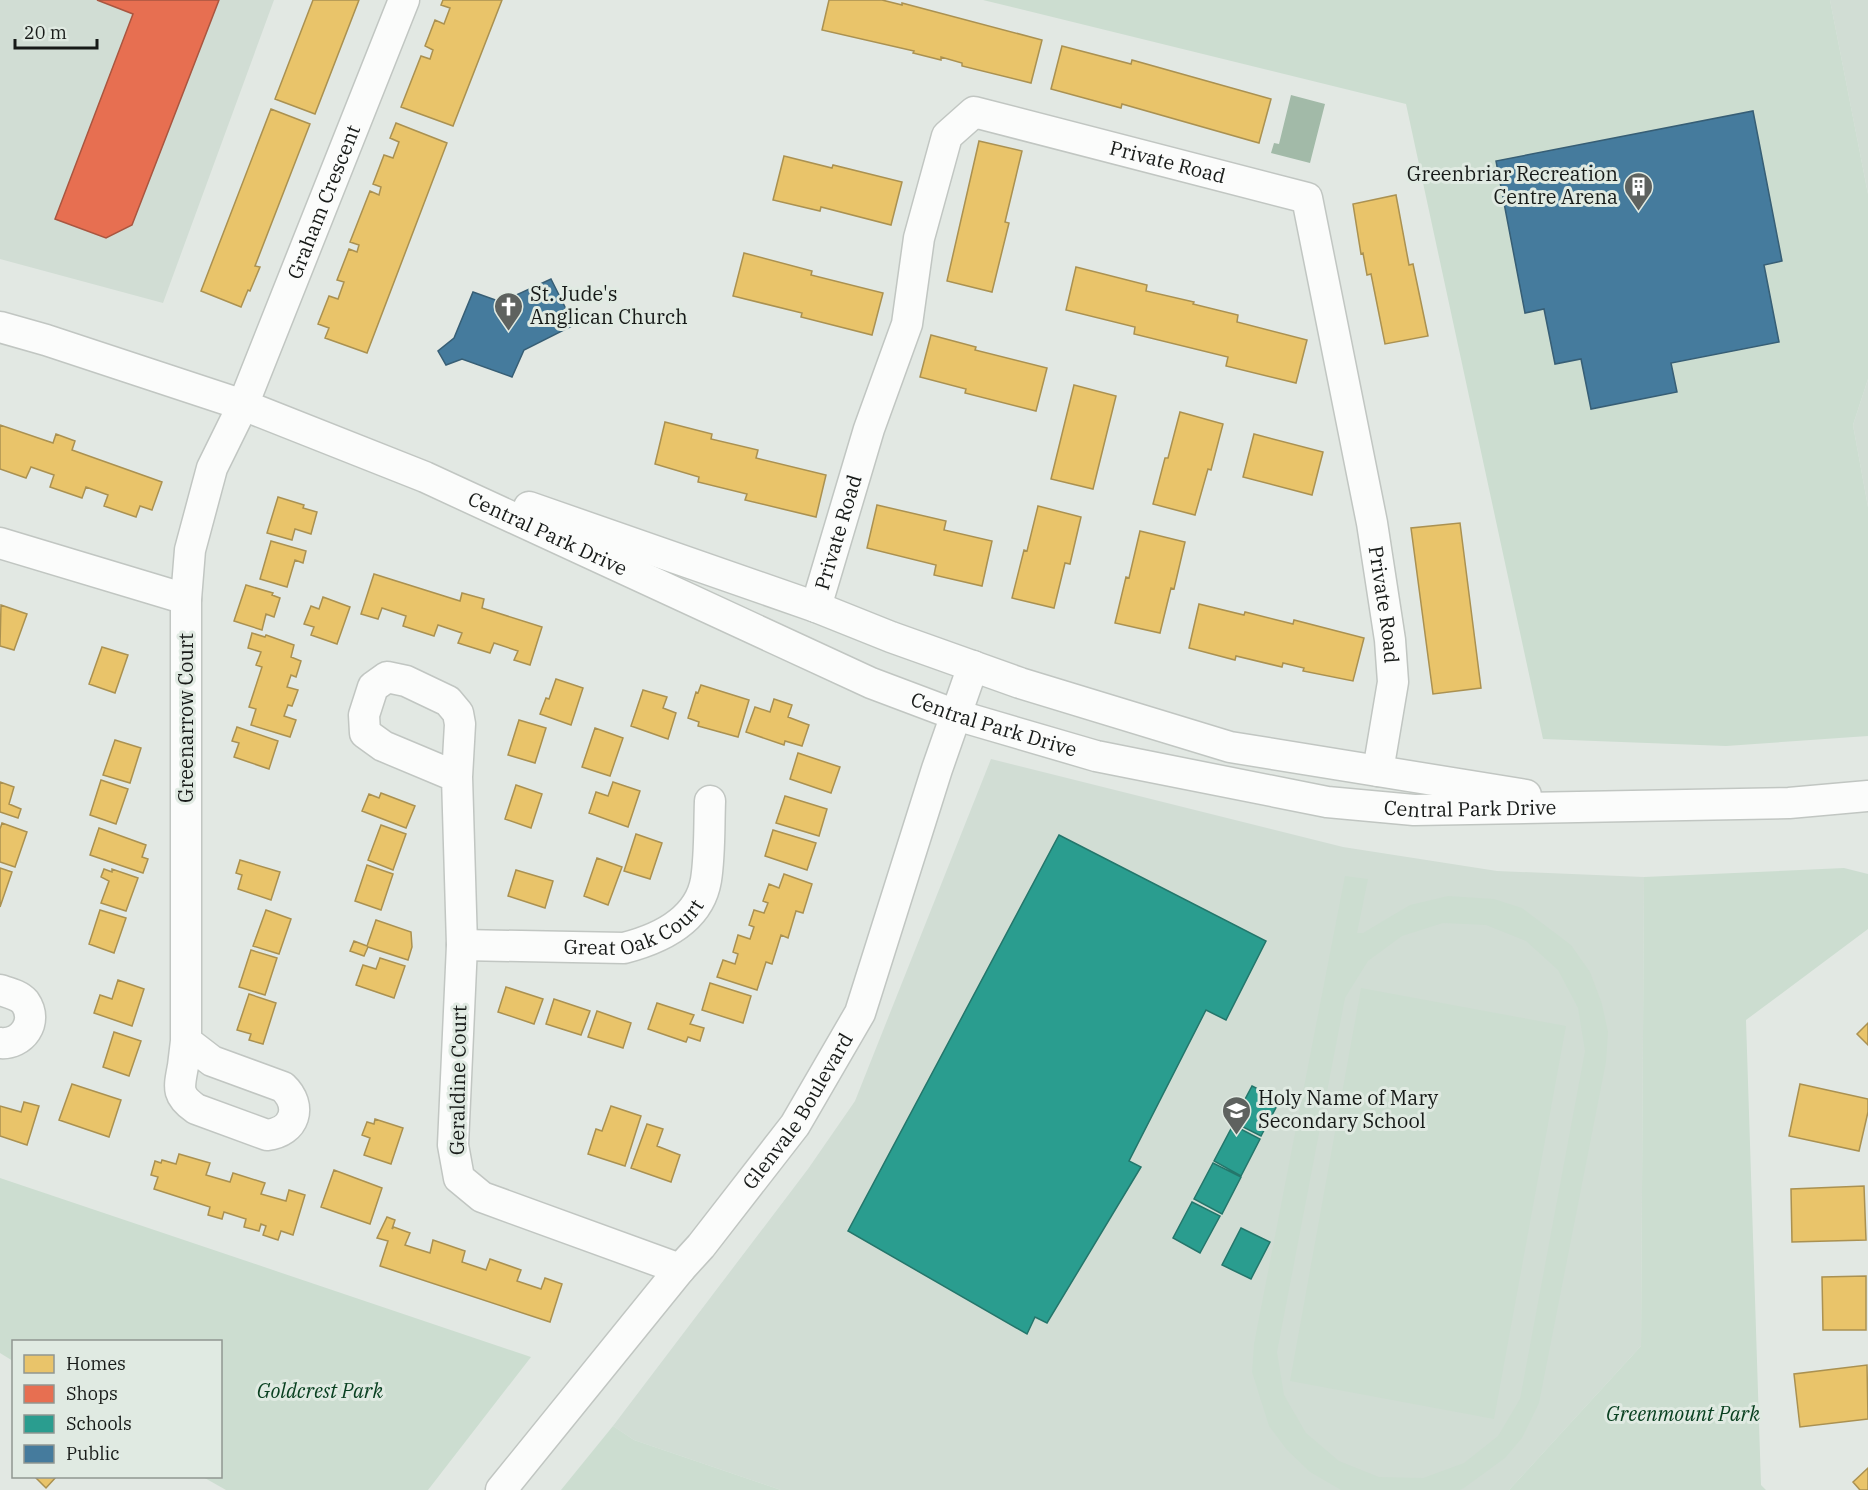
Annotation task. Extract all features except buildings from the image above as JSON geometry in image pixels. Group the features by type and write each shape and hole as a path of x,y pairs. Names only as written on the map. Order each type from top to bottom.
{"street":[{"name":"Graham Crescent","path":"243,405 404,0"},
{"name":"Private Road","path":"816,607 869,429 907,324 919,238 947,136 974,112 1306,198 1372,523 1390,640 1393,682 1378,771"},
{"name":"Central Park Drive","path":"0,327 243,405 424,477 871,683 956,715 1096,756 1327,802 1414,810 1789,803 1868,796"},
{"name":"Greenarrow Court","path":"186,1041 186,599 190,550 212,468 243,405"},
{"name":"Central Park Drive","path":"424,477 508,500 816,607 1039,690 1230,747 1606,808"},
{"path":"0,543 186,599"},
{"name":"Glenvale Boulevard","path":"501,1490 701,1246 795,1125 860,1013 972,666"},
{"name":"Geraldine Court","path":"457,777 462,945 453,1144 459,1178 482,1197 681,1269"},
{"name":"Great Oak Court","path":"462,945 624,948 650,941 678,926 696,905 706,882 710,801"},
{"path":"0,990 18,996 24,1001 30,1017 25,1034 19,1040 0,1043"}],"shaded area":[{"path":"0,0 274,0 163,303 0,259"},
{"path":"1830,0 1868,0 1868,194"},
{"path":"1291,95 1325,104 1310,163 1271,153 1274,143 1279,144"},
{"path":"1868,379 1868,507 1853,425"},
{"name":"Holy Name of Mary Secondary School","path":"991,759 1343,847 1497,871 1644,877 1641,1346 1509,1490 781,1490 634,1440 613,1426 808,1169 855,1101"}],"green space":[{"path":"983,0 1830,0 1868,194 1868,379 1853,425 1868,507 1868,736 1726,746 1543,739 1406,104"},
{"name":"Greenmount Park","path":"1844,868 1868,874 1868,929 1746,1020 1761,1485 1766,1490 1509,1490 1641,1346 1644,877"},
{"path":"1345,876 1368,879 1357,933 1363,933 1410,905 1448,896 1494,899 1522,908 1571,945 1590,972 1602,1004 1608,1032 1606,1062 1539,1403 1522,1438 1505,1458 1460,1490 1341,1490 1310,1472 1287,1450 1269,1426 1252,1372 1254,1344","holes":["1443,923 1486,925 1526,941 1558,970 1578,1008 1585,1051 1520,1399 1498,1436 1464,1463 1423,1478 1379,1477 1339,1461 1306,1433 1284,1395 1277,1352 1345,998 1368,961 1402,936"]},
{"path":"1361,988 1566,1026 1494,1419 1290,1381"},
{"name":"Goldcrest Park","path":"0,1178 531,1357 428,1490 226,1490 205,1478 222,1478 222,1340 12,1340 12,1360 0,1353"},
{"path":"613,1426 634,1440 781,1490 561,1490"}],"place":[{"name":"Greenbriar Recreation Centre Arena","path":"1639,212"},
{"name":"St. Jude's Anglican Church","path":"509,332"},
{"name":"Holy Name of Mary Secondary School","path":"1237,1136"}]}
